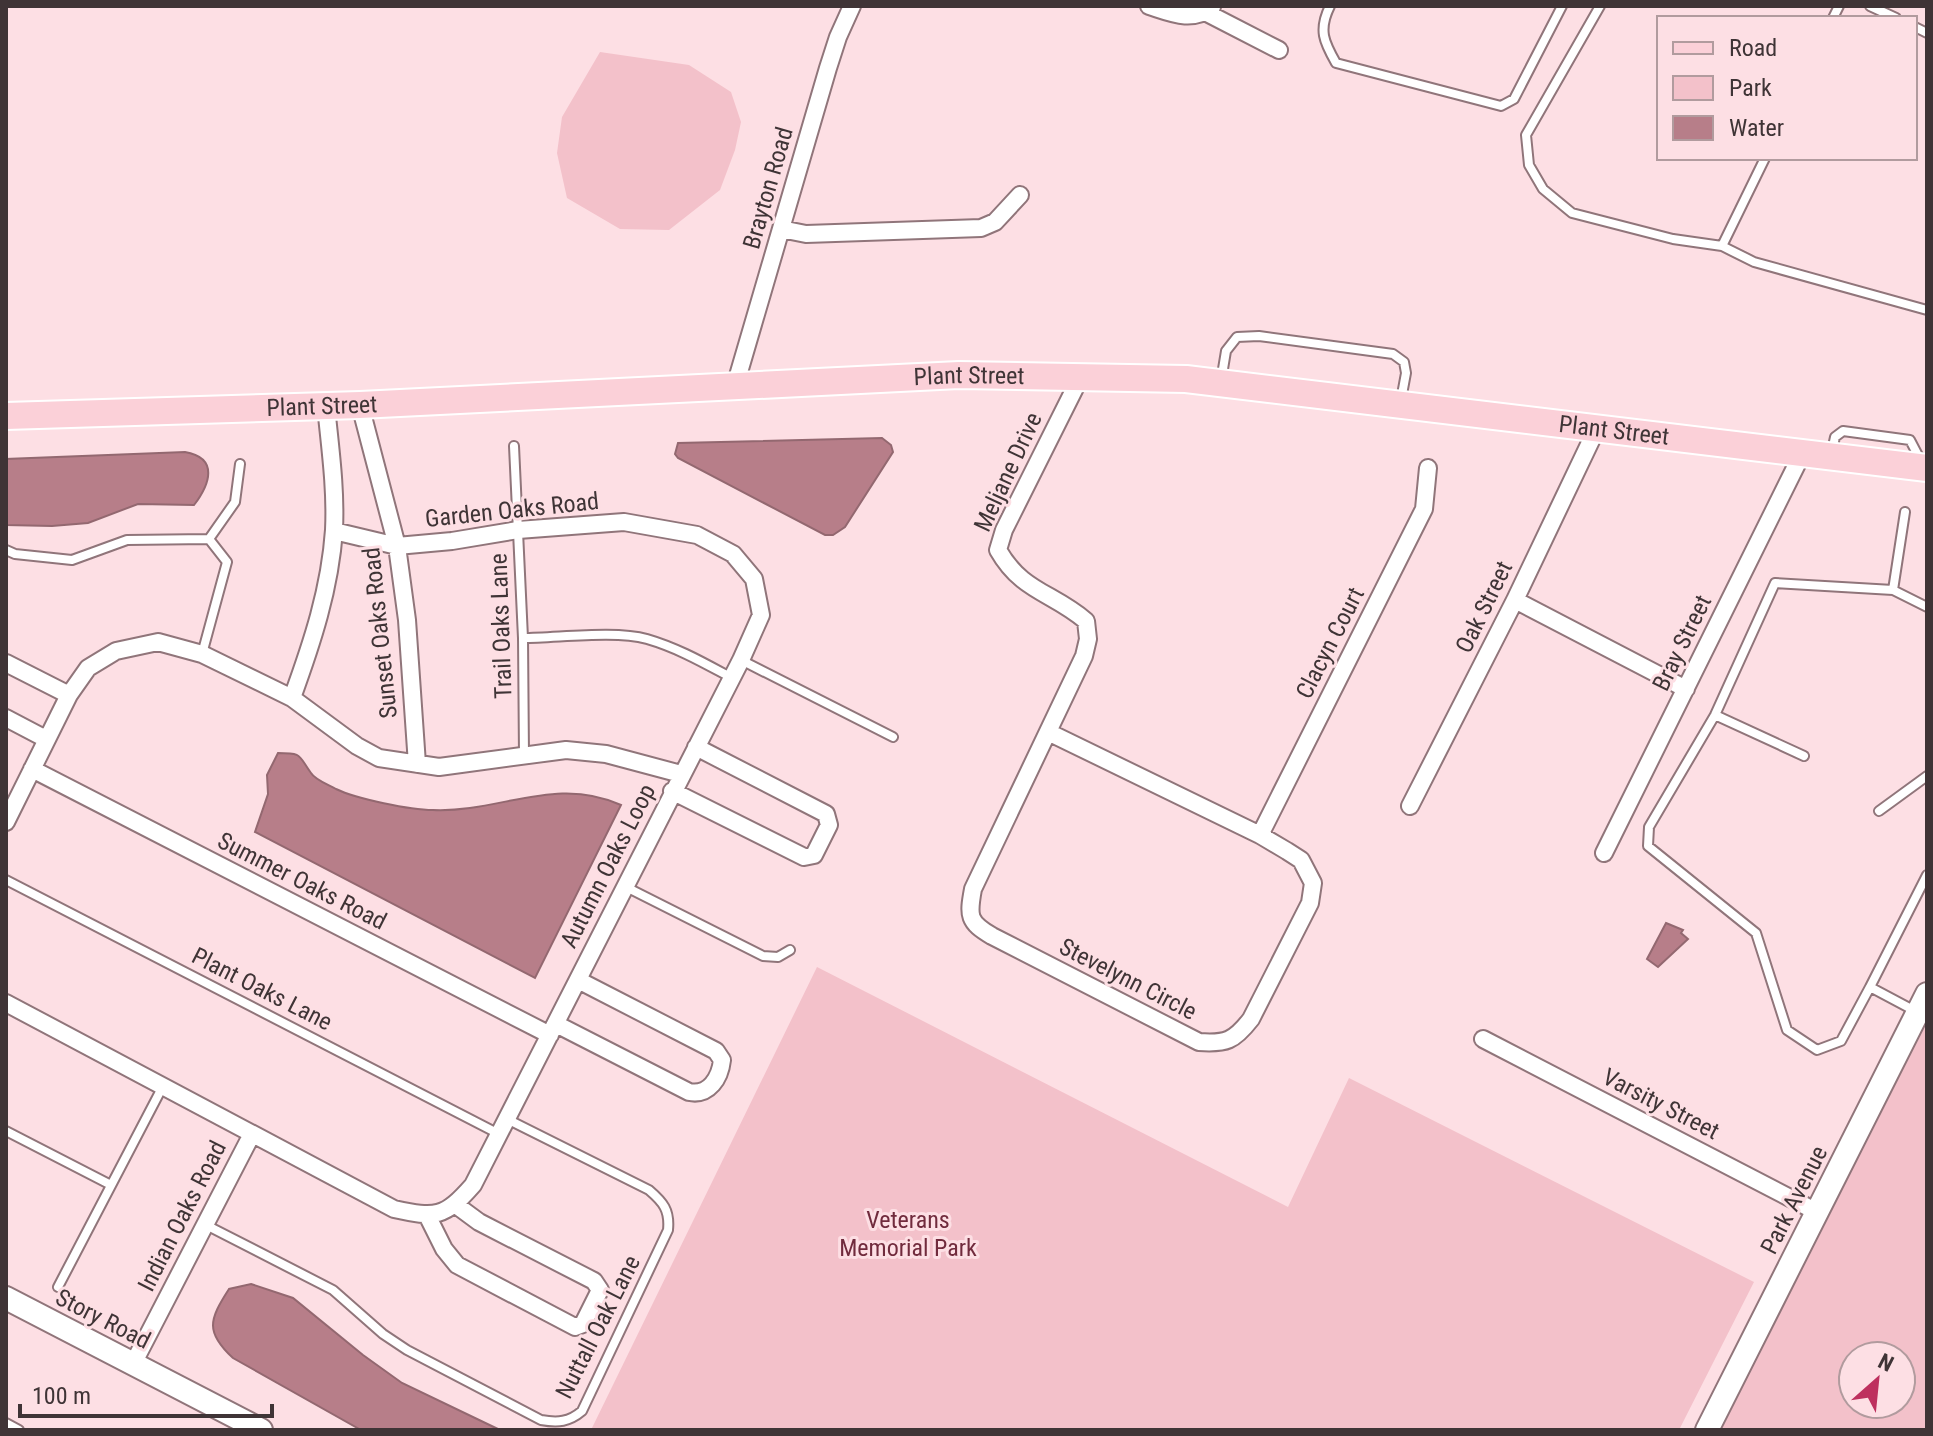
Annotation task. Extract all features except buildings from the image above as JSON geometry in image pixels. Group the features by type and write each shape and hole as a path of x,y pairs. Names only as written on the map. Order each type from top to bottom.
{"main road":[{"name":"Plant Street","path":"6,416 360,405 959,375 1081,376 1186,379 1925,468"}],"street":[{"name":"Brayton Road","path":"735,386 834,47 852,6"},
{"path":"1149,6 1184,17 1210,9 1279,50"},
{"path":"781,229 806,234 981,228 995,222 1020,195"},
{"name":"Meljane Drive","path":"1048,732 1084,656 1088,639 1086,621 1073,609 1023,582 1009,570 998,550 1004,530 1081,376"},
{"name":"Sunset Oaks Road","path":"360,405 397,546 407,620 417,764"},
{"name":"Sunset Oaks Road","path":"292,698 318,628 334,531 326,406"},
{"name":"Oak Street","path":"1410,806 1515,600 1597,428"},
{"name":"Bray Street","path":"1604,853 1802,454"},
{"name":"Clacyn Court","path":"1260,835 1424,509 1428,468"},
{"name":"Garden Oaks Road","path":"334,531 397,546 518,530 624,522 697,535 733,554 754,579 761,615 732,678 681,774"},
{"path":"1515,600 1686,689"},
{"name":"Autumn Oaks Loop","path":"6,822 69,695 88,668 116,651 158,642 202,654 292,698 357,746 379,758 439,767 566,750 606,754 681,774 473,1185 456,1205"},
{"path":"6,663 69,695"},
{"path":"6,718 46,739"},
{"name":"Stevelynn Circle","path":"1048,732 1260,835 1301,860 1313,883 1310,903 1238,1036 1220,1043 1199,1042 975,926 969,911 973,889 1048,732"},
{"path":"672,791 804,857 814,855 829,825 826,814 696,747"},
{"name":"Summer Oaks Road","path":"32,769 553,1029 689,1092 698,1094 707,1091 717,1077 722,1060 716,1051 578,980"},
{"path":"6,1003 394,1209 428,1217 456,1205 479,1222 594,1281 600,1290 583,1324 575,1327 457,1265 444,1249 428,1217"},
{"name":"Park Avenue","path":"1707,1430 1922,1003"},
{"name":"Varsity Street","path":"1483,1039 1817,1212"},
{"name":"Indian Oaks Road","path":"133,1364 252,1134"},
{"name":"Story Road","path":"6,1298 261,1430"}],"lane":[{"path":"1330,6 1325,15 1323,41 1336,63 1501,106 1514,99 1562,6"},
{"path":"1600,6 1526,135 1529,165 1543,189 1572,213 1673,239 1722,246 1754,262 1927,310"},
{"path":"1870,6 1892,16"},
{"path":"1722,246 1764,160"},
{"path":"1220,383 1230,344 1237,337 1259,336 1384,351 1404,362 1406,373 1401,405"},
{"name":"Trail Oaks Lane","path":"514,446 523,638 524,757"},
{"path":"209,539 235,502 240,464"},
{"path":"1893,590 1905,512"},
{"path":"6,550 15,554 72,560 127,540 209,539"},
{"path":"202,654 227,562 209,539"},
{"path":"1927,607 1893,590 1775,583 1715,715 1649,827 1648,846 1756,933 1787,1030 1817,1050 1841,1041 1927,875"},
{"path":"523,638 645,638 685,652 732,678"},
{"path":"741,660 893,737"},
{"path":"1715,715 1804,756"},
{"path":"1879,811 1927,776"},
{"name":"Plant Oaks Lane","path":"6,880 503,1126"},
{"path":"625,887 763,956 778,957 790,950"},
{"path":"1870,987 1922,1003"},
{"path":"58,1287 163,1086"},
{"name":"Nuttall Oak Lane","path":"205,1224 333,1290 383,1334 407,1350 541,1420 558,1423 572,1419 582,1411 668,1230 670,1216 663,1202 649,1190 503,1126"},
{"path":"6,1131 111,1185"},
{"path":"6,1423 19,1430"}],"green space":[{"path":"600,52 689,65 731,92 741,122 735,150 720,190 669,230 620,229 567,198 557,153 562,117"},
{"name":"Veterans Memorial Park","path":"817,967 1288,1207 1349,1078 1754,1282 1679,1430 591,1430"},
{"path":"1927,1022 1927,1430 1721,1430"}],"water":[{"path":"882,438 891,445 893,452 845,527 833,535 825,535 675,454 678,443"},
{"path":"185,452 196,455 207,466 207,481 194,505 138,504 88,523 6,525 6,459"},
{"path":"278,753 299,756 313,776 345,793 411,808 457,809 550,794 597,797 621,805 535,978 255,832 268,794 267,775"},
{"path":"1666,923 1683,930 1681,933 1688,939 1658,967 1647,959"},
{"path":"251,1284 293,1298 402,1383 500,1430 361,1430 233,1358 214,1333 214,1318 229,1289"}]}
